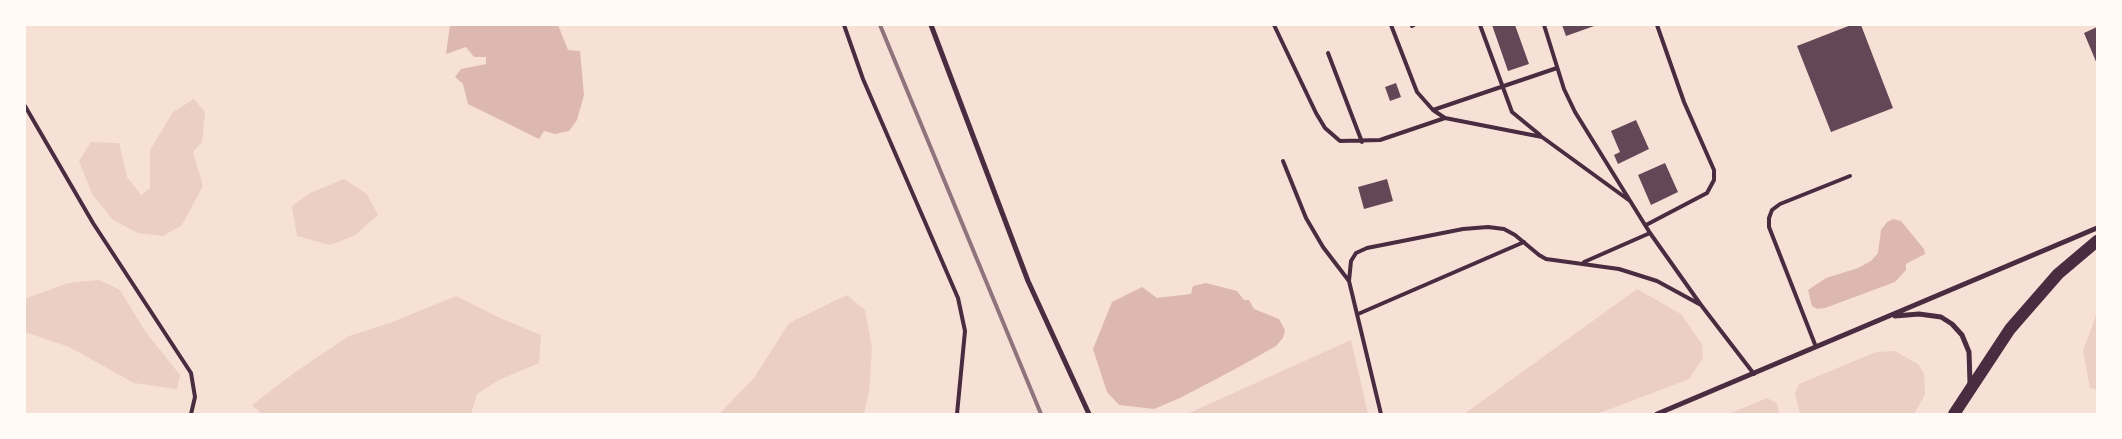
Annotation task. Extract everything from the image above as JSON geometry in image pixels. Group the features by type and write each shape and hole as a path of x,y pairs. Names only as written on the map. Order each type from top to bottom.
{"main road":[{"path":"1954,414 1969,388 2010,330 2058,274 2097,241"}],"street":[{"path":"931,25 1028,281 1089,414"},
{"path":"1657,414 2097,228"},
{"path":"1889,316 1919,314 1941,317 1952,324 1962,335 1969,352 1971,372 1969,388"}],"lane":[{"path":"844,25 863,79 958,298 965,331 963,370 957,414"},
{"path":"1274,25 1325,128 1340,142 1362,142 1392,136 1445,118"},
{"path":"1391,25 1417,92 1433,110 1445,118 1542,137"},
{"path":"1480,25 1512,112 1542,137 1632,202"},
{"path":"1544,25 1557,68 1575,112 1650,233 1701,305 1754,374"},
{"path":"1646,225 1707,193 1714,180 1714,170 1684,102 1656,25"},
{"path":"1328,54 1362,142"},
{"path":"1433,110 1557,68"},
{"path":"25,106 93,223 190,373 195,397 191,414"},
{"path":"1283,161 1310,226 1323,247 1349,281"},
{"path":"1816,347 1769,227 1769,218 1772,210 1780,204 1850,176"},
{"path":"1381,414 1349,281 1350,261 1356,252 1367,248 1463,228 1488,227 1504,229 1546,259 1619,269 1657,281 1701,305"},
{"path":"1582,263 1650,233"},
{"path":"1358,314 1524,242"}],"shaded area":[{"path":"450,25 558,25 568,50 580,51 584,95 577,120 569,131 555,134 544,131 539,139 468,104 463,84 455,77 461,69 486,64 486,57 474,57 466,47 446,54"},
{"path":"194,99 205,112 202,142 193,152 203,186 182,225 163,236 138,233 113,220 92,194 79,161 91,142 119,143 127,177 141,195 150,188 150,150 173,112"},
{"path":"344,179 367,194 378,215 354,236 330,245 297,236 292,206 310,193"},
{"path":"1893,219 1901,221 1924,249 1925,254 1906,264 1906,270 1895,282 1825,308 1817,309 1812,306 1808,290 1826,278 1858,268 1871,261 1878,253 1881,230 1887,222"},
{"path":"99,280 120,290 145,331 180,375 177,389 134,383 69,347 25,332 25,300 27,298 68,283"},
{"path":"1206,283 1237,291 1244,300 1249,300 1254,309 1279,319 1285,330 1283,338 1276,346 1239,367 1180,398 1154,409 1119,405 1107,392 1093,349 1112,302 1142,287 1157,298 1191,294 1193,286"},
{"path":"1637,289 1681,314 1702,344 1703,358 1689,379 1597,414 1464,414"},
{"path":"847,295 865,310 872,348 869,392 864,414 719,414 754,378 789,323"},
{"path":"456,296 500,318 541,335 539,363 499,380 477,394 471,414 262,414 252,405 294,373 349,336 390,323"},
{"path":"2097,312 2097,390 2090,388 2083,351"},
{"path":"1351,340 1368,414 1187,414"},
{"path":"1895,351 1918,364 1924,374 1925,395 1914,414 1800,414 1795,394 1799,384 1876,352"},
{"path":"1767,398 1777,403 1779,414 1729,414"}],"building":[{"path":"1492,25 1515,25 1529,64 1508,71"},
{"path":"1562,25 1597,25 1566,36"},
{"path":"1851,25 1861,25 1893,108 1831,132 1797,46"},
{"path":"2097,27 2097,64 2084,33"},
{"path":"1396,83 1401,97 1390,101 1385,87"},
{"path":"1636,120 1649,149 1618,164 1614,155 1620,152 1611,131"},
{"path":"1665,163 1678,192 1651,205 1638,175"},
{"path":"1387,179 1393,201 1364,209 1358,187"}],"railway":[{"path":"880,25 1041,414"}]}
